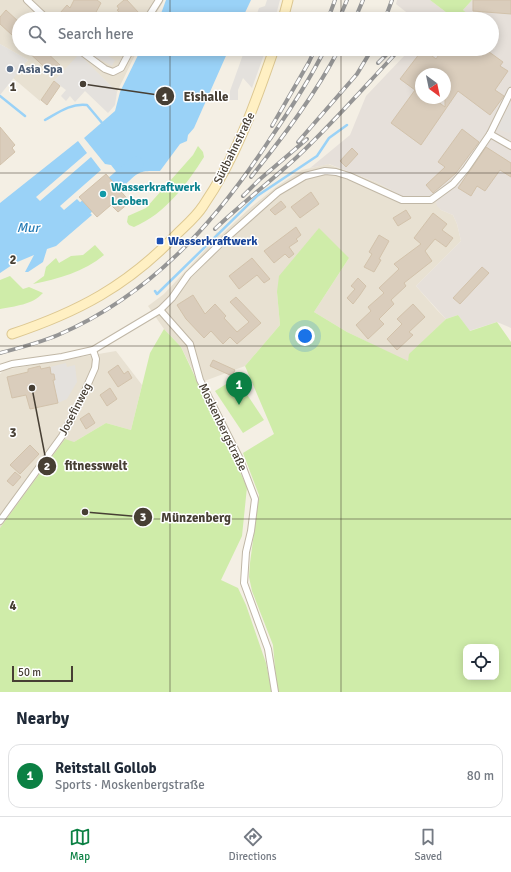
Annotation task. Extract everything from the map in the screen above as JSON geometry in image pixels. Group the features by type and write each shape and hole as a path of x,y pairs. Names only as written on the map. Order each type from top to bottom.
{"main road":[{"path":"285,12 288,0"},
{"name":"Südbahnstraße","path":"12,334 54,319 107,292 129,277 165,247 191,220 202,208 223,174 243,133 271,56"}],"street":[{"path":"27,0 40,12"},
{"path":"151,12 159,0"},
{"path":"87,56 105,69 113,72 121,68 127,56"},
{"path":"0,368 12,364 74,355 93,350 160,310 172,298 188,275 224,240 278,192 305,176 325,171 336,172 349,176 402,200 431,200 453,184 466,169 490,134 511,91"},
{"path":"490,134 511,146"},
{"name":"Moskenbergstraße","path":"160,310 190,344 200,380 239,457 255,500 251,531 246,552 244,583 268,650 275,692"},
{"name":"Josefinweg","path":"0,521 62,436 80,402 95,368 96,359 93,350"}],"shaded area":[{"path":"0,0 164,0 157,12 12,12 12,51 0,44"},
{"path":"267,0 280,0 277,12 258,12 259,8 265,6"},
{"path":"397,0 430,0 446,12 406,12 396,4"},
{"path":"472,0 511,0 511,328 497,322 469,331 458,315 446,319 416,286 461,241 453,215 441,210 430,196 402,196 376,182 329,164 310,168 350,135 366,96 404,56 499,56 499,12 465,12 463,10"},
{"name":"Asia Spa","path":"0,44 12,51 12,56 21,56 28,60 0,95"},
{"path":"21,56 78,56 54,81 40,101 13,78 28,60"},
{"path":"77,56 81,56 117,92 115,105 108,113 85,91 75,102 70,96 66,101 61,96 66,90 54,81"},
{"path":"80,56 135,56 117,92"},
{"path":"94,56 108,56 115,60 112,66"},
{"path":"242,56 263,56 252,88 243,78 238,90 238,100 230,100 230,91"},
{"path":"511,103 511,131 509,133 497,129"},
{"path":"328,164 376,182 402,196 430,196 441,210 453,215 461,241 416,286 446,319 410,354 408,362 347,332 314,312 349,258 277,292 280,325 245,366 199,383 181,347 164,329 148,306 164,294 205,250 217,232 221,235 250,208 276,187 302,170"},
{"path":"116,351 142,385 131,430 106,423 74,442 0,528 0,374 4,370"},
{"path":"66,363 67,367 75,365 77,382 67,399 58,403 53,380 55,380 54,374 51,374 50,367"}],"green space":[{"path":"430,0 472,0 463,10 465,12 446,12"},
{"path":"198,146 203,152 204,157 183,188 156,214 134,227 129,225 127,222 128,216 146,208 193,155"},
{"path":"319,228 349,258 314,312 347,332 408,361 409,354 446,319 458,315 470,331 497,322 511,342 511,692 277,692 273,645 252,591 249,577 259,495 243,453 274,434 245,366 280,325 277,292 279,276"},
{"path":"95,245 104,255 96,261 70,274 33,284 44,276 46,267 56,258 59,263 71,256 83,255"},
{"path":"10,276 23,289 29,287 43,293 29,303 0,309 0,280"},
{"path":"164,329 181,347 247,487 242,536 221,580 238,588 246,605 266,663 272,692 0,692 0,528 65,439 74,442 106,423 131,430 150,353"},
{"path":"236,378 264,420 243,433 215,391"}],"water":[{"path":"166,0 251,0 245,12 162,12"},
{"path":"138,56 226,56 194,128 188,135 187,141 180,144 160,171 141,172 126,184 111,165 105,164 84,138 115,111 120,92"},
{"name":"Mur","path":"78,141 87,153 36,197 40,201 91,157 101,170 60,206 64,210 77,199 92,215 56,246 47,249 43,262 28,272 25,272 34,255 15,263 0,273 0,203"}],"building":[{"path":"74,0 97,0 101,3 96,12 61,12 67,5 70,8"},
{"path":"124,0 127,0 138,12 119,12 117,6"},
{"path":"473,0 511,0 511,14 473,11"},
{"path":"6,10 12,16 12,35 0,24 0,17"},
{"path":"33,56 50,56 60,65 52,74"},
{"path":"418,56 432,56 436,59 438,56 495,56 503,62 500,66 508,71 495,90 504,96 490,115 458,91 451,101 451,68 415,68 415,90 400,79"},
{"path":"54,81 60,86 47,105 41,100"},
{"path":"415,90 415,104 441,104 445,107 445,104 449,104 421,145 391,123"},
{"path":"0,127 15,145 12,148 15,152 0,165"},
{"path":"462,129 479,142 456,173 433,193 426,185 445,167 438,162"},
{"path":"486,147 511,163 511,177 500,170 485,191 477,186 471,196 458,188"},
{"path":"352,148 358,154 346,167 340,161"},
{"name":"Wasserkraftwerk Leoben","path":"106,174 130,202 118,212 111,205 97,217 79,197"},
{"path":"311,192 319,204 300,218 291,207"},
{"path":"281,201 286,207 275,215 270,210"},
{"path":"406,210 411,218 398,226 393,218"},
{"path":"433,213 447,224 442,230 453,238 446,247 435,239 425,251 432,261 404,283 406,286 391,300 394,304 379,319 384,324 368,339 356,325 371,311 368,307 384,293 379,288 399,269 394,264 421,244 414,238"},
{"path":"296,227 301,235 296,239 298,241 289,247 294,254 289,258 285,254 274,263 264,251"},
{"path":"379,235 389,241 374,272 364,267 372,254 369,252"},
{"path":"252,258 270,279 264,283 257,275 239,289 229,276"},
{"path":"482,267 489,273 460,304 453,298"},
{"path":"358,278 366,286 353,304 347,298 355,289 351,286"},
{"path":"193,295 205,314 215,304 226,316 224,318 237,332 249,322 230,302 236,297 261,323 237,344 230,337 223,344 211,331 204,338 186,319 177,305"},
{"path":"413,304 425,317 409,332 413,335 397,350 387,339 402,324 397,319"},
{"path":"213,360 235,370 232,376 210,366"},
{"path":"118,365 124,374 128,371 132,378 118,387 108,372"},
{"path":"40,366 41,369 50,367 51,374 54,374 55,380 53,380 58,403 30,409 26,395 12,398 7,377 28,372 28,369"},
{"path":"110,388 117,399 107,406 100,395"},
{"path":"89,413 95,423 86,429 80,419"},
{"path":"30,445 39,454 20,474 10,465"},
{"path":"15,472 21,477 13,486 7,481"}],"waterway":[{"path":"0,96 25,116"},
{"path":"45,120 70,107 76,105 87,105 103,124"},
{"path":"155,291 157,294 257,196 317,156 329,138 347,125"},
{"name":"Mur","path":"71,220 136,164"}],"railway":[{"path":"331,12 335,0"},
{"path":"342,12 347,0"},
{"path":"358,12 363,0"},
{"path":"388,12 392,0"},
{"path":"272,126 312,56"},
{"path":"0,353 51,338 92,318 123,299 152,277 179,253 204,227 249,170 299,95 321,56"},
{"path":"251,177 298,115 320,83 335,56"},
{"path":"298,142 357,74 368,56"},
{"path":"378,63 385,56"},
{"path":"215,229 310,144 393,56"},
{"path":"243,196 259,180 307,139"}],"place":[{"name":"Asia Spa","path":"10,69"},
{"name":"Eishalle","path":"83,84"},
{"name":"Wasserkraftwerk Leoben","path":"103,194"},
{"name":"Wasserkraftwerk","path":"160,241"},
{"name":"fitnesswelt","path":"32,388"},
{"name":"Reitstall Gollob","path":"239,405"},
{"name":"Münzenberg","path":"85,512"}]}
